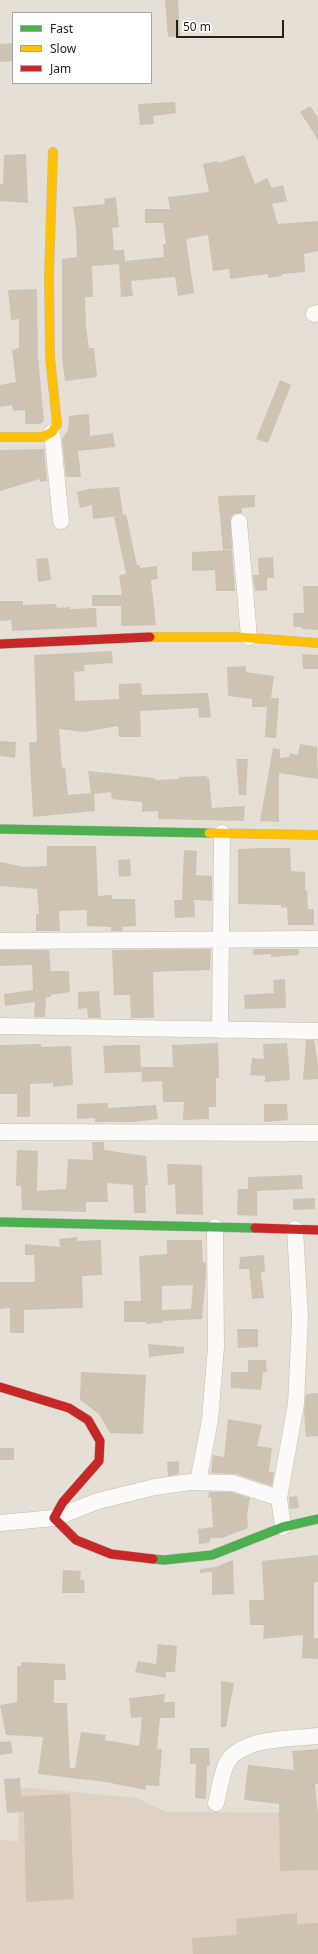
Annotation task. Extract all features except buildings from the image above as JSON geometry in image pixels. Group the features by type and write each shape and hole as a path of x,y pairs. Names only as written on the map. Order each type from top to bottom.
{"street":[{"path":"53,152 48,275 50,357 56,424 52,432 61,521"},
{"path":"0,437 43,437 52,432"},
{"path":"239,522 249,638"},
{"path":"0,644 214,637 279,638 318,643"},
{"path":"0,829 318,835"},
{"path":"220,1030 222,833"},
{"path":"0,941 318,939"},
{"path":"0,1026 318,1031"},
{"path":"0,1132 318,1134"},
{"path":"0,1222 318,1230"},
{"path":"198,1482 210,1420 216,1347 215,1227"},
{"path":"283,1527 279,1498 296,1404 300,1318 295,1229"},
{"path":"0,1386 6,1390 23,1393 69,1408 88,1420 100,1441 99,1461 63,1502 54,1518"},
{"path":"0,1523 54,1518 112,1498 155,1487 198,1482 233,1483 279,1498"},
{"path":"54,1518 76,1540 111,1554 164,1560 212,1555 283,1527 318,1519"},
{"path":"216,1803 227,1762 238,1751 254,1743 318,1736"}],"shaded area":[{"path":"20,1787 137,1798 166,1812 318,1813 318,1954 0,1954 0,1839 18,1842"}],"traffic: fast":[{"path":"0,829 209,833"},
{"path":"0,1222 255,1228"},
{"path":"153,1559 164,1560 212,1555 283,1527 318,1519"}],"traffic: slow":[{"path":"0,437 43,437 52,432 57,424 50,357 49,275 53,152"},
{"path":"150,637 239,637 318,643"},
{"path":"209,833 318,835"}],"traffic: jam":[{"path":"0,644 150,637"},
{"path":"255,1228 318,1230"},
{"path":"0,1387 69,1408 88,1420 100,1441 99,1461 63,1502 54,1518 76,1540 111,1554 153,1559"}]}
